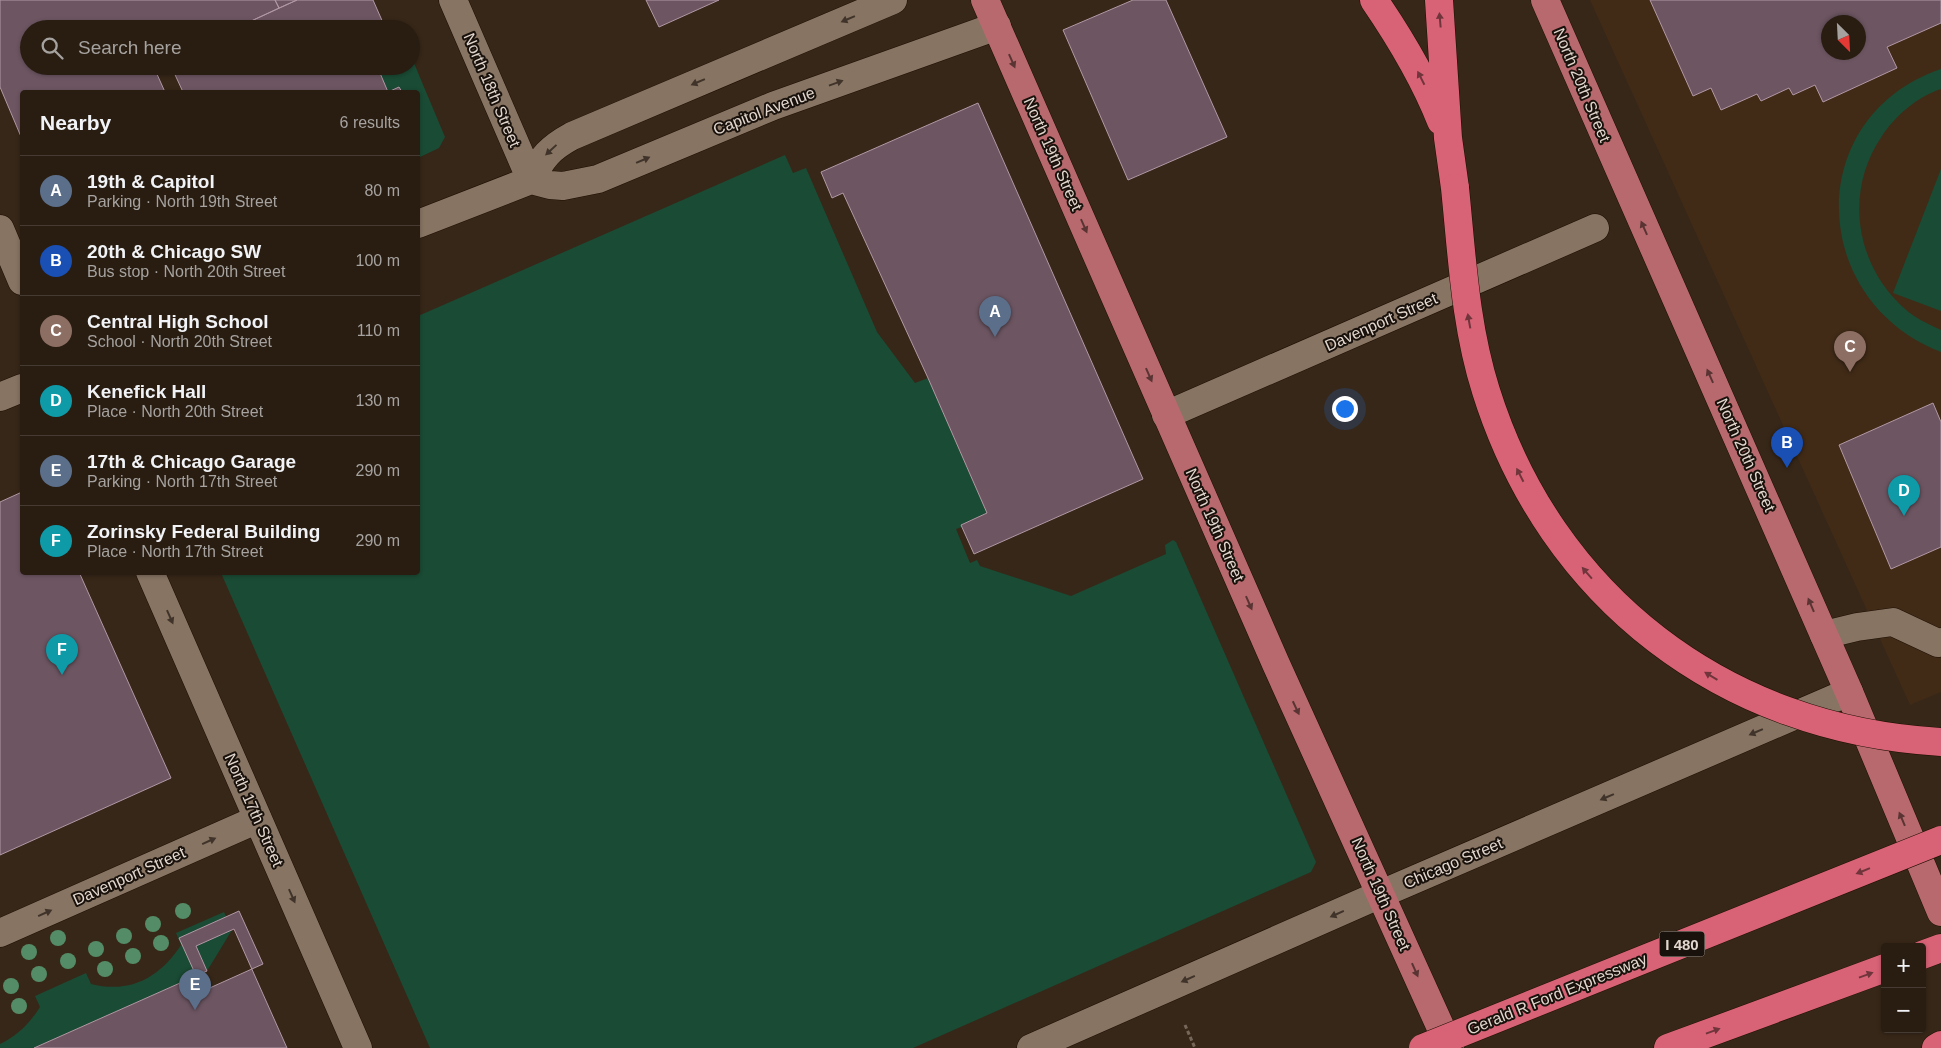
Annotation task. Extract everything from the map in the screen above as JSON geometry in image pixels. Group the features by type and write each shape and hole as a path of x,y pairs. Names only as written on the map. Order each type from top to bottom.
{"highway":[{"path":"1374,0 1417,69 1448,138"},
{"path":"1439,0 1448,138 1472,336 1485,390 1498,426 1512,460 1544,517 1575,560 1623,611 1665,645 1725,684 1758,700 1807,718 1844,728 1941,742"},
{"name":"Gerald R Ford Expressway","path":"1423,1048 1941,840"},
{"path":"1926,954 1941,948"},
{"path":"1668,1048 1881,969"},
{"path":"1936,1048 1941,1045"}],"main road":[{"name":"North 19th Street","path":"985,0 1280,672 1450,1048"},
{"name":"North 20th Street","path":"1545,0 1849,692 1941,912"}],"street":[{"name":"North 18th Street","path":"454,0 531,180"},
{"path":"420,223 531,180 539,162 548,152 572,136 893,0"},
{"name":"Capitol Avenue","path":"531,180 550,185 564,186 598,178 772,106 997,26"},
{"name":"Davenport Street","path":"1166,415 1595,228"},
{"path":"0,229 20,276"},
{"path":"0,397 20,389"},
{"name":"North 17th Street","path":"151,575 358,1048"},
{"path":"1824,635 1857,627 1894,622 1938,643 1941,642"},
{"name":"Chicago Street","path":"1031,1048 1381,894 1849,692"},
{"name":"Davenport Street","path":"0,933 258,819"}],"path":[{"path":"1185,1025 1195,1048"}],"shaded area":[{"path":"1590,0 1941,0 1941,692 1910,705"}],"green space":[{"path":"1941,69 1941,89 1915,102 1894,121 1882,136 1870,157 1859,203 1860,227 1875,271 1888,291 1905,309 1917,318 1941,330 1941,352 1897,327 1865,292 1846,252 1839,209 1845,165 1864,126 1896,93"},
{"path":"381,75 419,75 445,137 439,148 420,157 420,90 401,90 399,87 387,90"},
{"path":"785,155 793,173 806,168 877,332 915,383 928,378 987,513 956,529 970,563 977,560 980,566 1071,596 1166,554 1165,545 1173,540 1176,542 1316,862 1311,872 913,1048 430,1048 222,575 420,575 420,315"},
{"path":"1941,169 1941,311 1893,293"},
{"path":"224,912 232,930 207,971 34,1048 0,1048 0,1044 17,1033 36,1013 40,1007 35,996 86,973 91,984 105,987 119,987 143,980 164,966 181,945 176,933"}],"building":[{"path":"0,0 275,0 279,8 253,20 20,20 20,75 157,75 164,90 20,90 20,134 0,87"},
{"path":"275,0 297,0 279,8"},
{"path":"297,0 373,0 382,20 254,20"},
{"path":"646,0 719,0 659,27"},
{"path":"1133,0 1166,0 1227,137 1128,180 1063,30"},
{"path":"1650,0 1941,0 1941,23 1887,47 1897,68 1823,102 1815,85 1793,95 1789,88 1761,101 1757,94 1721,110 1711,88 1693,96"},
{"path":"175,75 381,75 387,90 182,90"},
{"path":"978,103 1143,479 974,554 961,525 987,513 928,378 843,193 832,198 821,172"},
{"path":"1933,403 1941,422 1941,547 1891,569 1839,445"},
{"path":"20,493 20,575 80,575 171,778 0,855 0,502"},
{"path":"239,911 263,964 203,991 179,938"},
{"path":"234,929 287,1048 34,1048 207,971 196,946"}],"place":[{"name":"19th & Capitol","path":"995,337"},
{"name":"Central High School","path":"1850,372"},
{"name":"20th & Chicago SW","path":"1787,468"},
{"name":"Kenefick Hall","path":"1904,516"},
{"name":"Zorinsky Federal Building","path":"62,675"},
{"name":"17th & Chicago Garage","path":"195,1010"}]}
